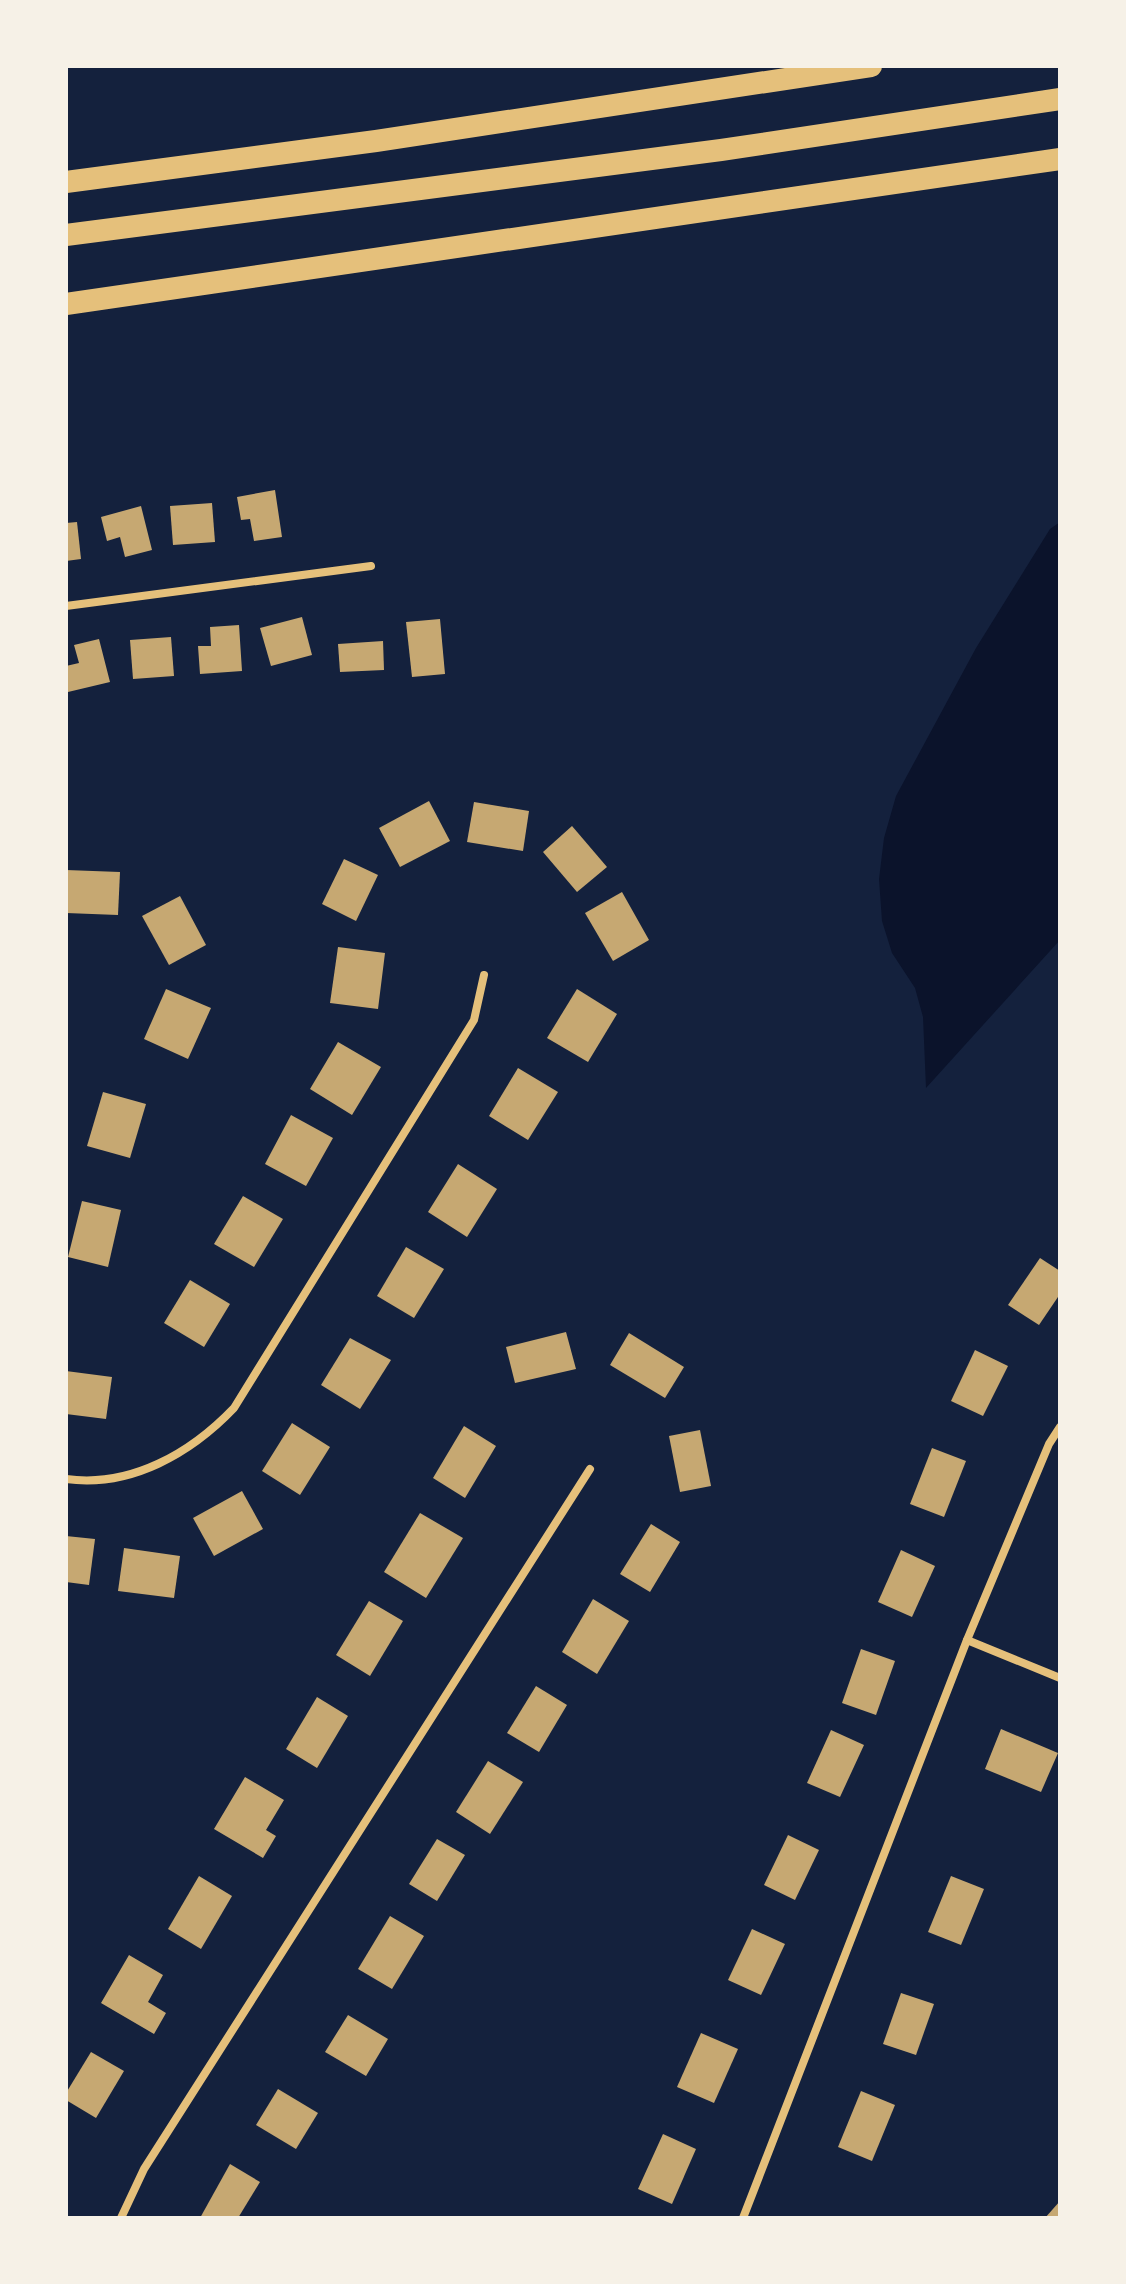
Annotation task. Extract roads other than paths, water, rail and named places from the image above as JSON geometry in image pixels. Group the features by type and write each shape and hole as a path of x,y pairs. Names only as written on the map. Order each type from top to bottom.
{"highway":[{"path":"66,182 391,139 871,66"},
{"path":"66,235 721,150 1060,99"},
{"path":"66,304 1060,159"}],"street":[{"path":"66,606 371,566"},
{"path":"66,1479 87,1482 157,1466 206,1436 234,1408 474,1020 484,975"},
{"path":"743,2218 967,1640 1049,1444 1060,1427"},
{"path":"121,2218 144,2169 590,1469"},
{"path":"967,1640 1060,1678"}],"water":[{"path":"1060,522 1060,940 926,1088 923,1017 915,988 892,953 882,921 879,879 884,838 896,796 976,648 1050,529"}]}
